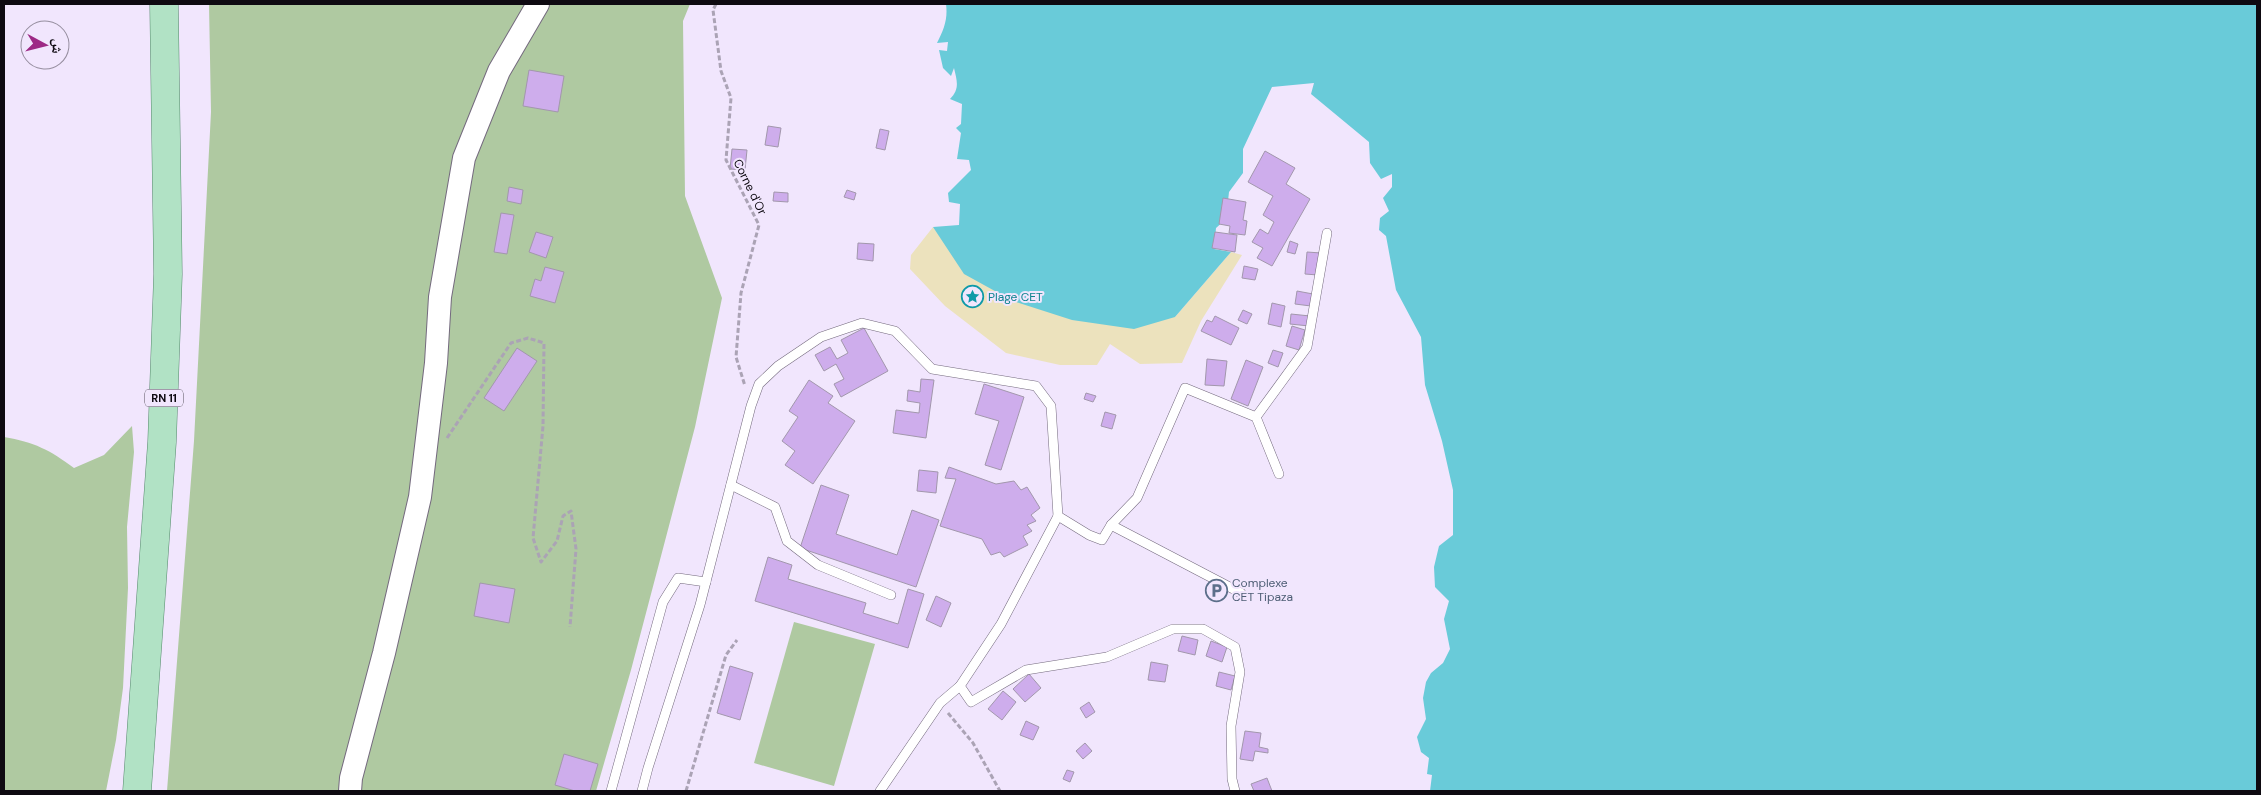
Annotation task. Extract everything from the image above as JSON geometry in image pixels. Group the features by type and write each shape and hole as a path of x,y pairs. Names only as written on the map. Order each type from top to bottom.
{"main road":[{"name":"RN 11","path":"137,791 162,442 168,274 164,4"}],"street":[{"path":"350,791 351,778 384,653 420,497 436,363 440,297 464,158 499,71 538,4"}],"lane":[{"path":"1256,417 1307,347 1327,232"},
{"path":"642,791 706,582 758,384 778,366 821,337 862,323 895,331 932,369 1036,386 1050,406 1058,516 1001,624 960,686 940,703 880,791"},
{"path":"1058,516 1089,535 1102,540 1111,525 1137,498 1185,388 1256,417 1279,474"},
{"path":"731,485 775,507 787,541 818,565 892,595"},
{"path":"1111,525 1241,594"},
{"path":"611,791 662,602 678,578 706,582"},
{"path":"960,686 972,702 1026,670 1108,657 1173,629 1203,629 1235,647 1240,672 1231,726 1232,779 1235,791"}],"path":[{"name":"Corne d'Or","path":"716,4 713,10 721,71 731,98 726,160 759,225 742,293 736,357 751,406"},
{"path":"444,442 511,343 528,338 544,343 543,426 533,538 541,562 557,541 563,516 571,511 576,549 570,627"},
{"path":"686,791 726,655 736,640"},
{"path":"940,703 973,743 1000,791"}],"green space":[{"path":"209,4 690,4 683,21 685,196 722,298 695,427 631,670 596,791 167,791 194,441 211,112"},
{"path":"132,426 134,452 127,527 128,588 123,688 116,740 106,791 4,791 4,437 24,441 41,448 74,468 104,455"},
{"path":"794,622 875,644 834,786 754,763"}],"sand":[{"name":"Plage CET","path":"933,227 948,247 1175,317 1231,252 1242,255 1201,321 1182,363 1140,364 1110,344 1097,365 1060,365 1006,353 945,306 910,269 911,255"}],"water":[{"path":"946,4 2257,4 2257,791 1430,791 1432,775 1427,774 1429,758 1421,752 1417,737 1426,719 1423,698 1426,682 1431,673 1443,663 1450,649 1444,619 1449,601 1435,587 1434,567 1439,546 1453,535 1453,490 1442,441 1425,385 1421,337 1396,290 1386,236 1379,230 1380,218 1389,211 1383,198 1392,187 1392,174 1381,179 1370,163 1369,142 1311,94 1314,83 1272,87 1243,149 1243,173 1229,192 1226,219 1216,228 1214,249 1231,252 1175,317 1134,329 1072,320 1013,301 964,274 933,227 959,225 960,204 949,202 948,193 971,170 969,160 957,159 961,133 956,128 961,124 962,104 950,99 955,92 957,81 954,68 951,76 943,68 939,50 947,51 948,42 937,43 945,24"}],"building":[{"path":"529,70 564,76 558,112 523,106"},
{"path":"768,126 781,128 778,147 765,145"},
{"path":"880,129 889,131 885,150 876,148"},
{"path":"732,149 747,150 745,170 730,169"},
{"path":"1265,151 1295,168 1286,184 1310,199 1272,266 1257,258 1263,248 1252,242 1260,229 1268,234 1274,222 1263,215 1273,196 1248,182"},
{"path":"509,187 523,190 521,204 507,201"},
{"path":"847,190 856,193 854,200 844,197"},
{"path":"774,192 788,193 788,202 773,201"},
{"path":"1223,198 1246,202 1243,220 1247,221 1245,235 1229,233 1230,226 1219,224"},
{"path":"501,213 514,215 507,254 494,252"},
{"path":"536,232 553,237 546,258 529,252"},
{"path":"1215,232 1237,235 1235,252 1212,248"},
{"path":"1290,241 1298,244 1295,254 1287,252"},
{"path":"858,243 874,244 873,261 857,259"},
{"path":"1307,252 1321,253 1318,275 1305,274"},
{"path":"1244,266 1258,269 1255,280 1242,278"},
{"path":"545,267 564,272 555,303 530,296 535,279 541,281"},
{"path":"1297,291 1313,294 1311,306 1295,304"},
{"path":"1272,303 1285,306 1281,327 1268,324"},
{"path":"1243,310 1252,314 1247,324 1238,320"},
{"path":"1291,314 1310,316 1309,326 1290,324"},
{"path":"1215,316 1239,328 1231,345 1201,331 1207,320 1212,322"},
{"path":"1292,326 1305,330 1299,350 1286,346"},
{"path":"864,328 888,371 841,397 834,384 844,379 836,364 824,371 815,355 830,347 837,359 848,353 841,340"},
{"path":"517,348 537,361 504,411 484,398"},
{"path":"1273,350 1283,353 1278,367 1268,363"},
{"path":"1207,359 1227,361 1224,386 1205,385"},
{"path":"1246,360 1263,367 1248,406 1231,399"},
{"path":"921,379 934,380 926,438 893,433 896,410 919,413 920,403 907,401 908,390 920,392"},
{"path":"809,380 833,396 828,403 855,421 813,484 785,465 795,451 782,441 798,417 789,411"},
{"path":"984,384 1024,397 1001,470 985,465 999,421 975,414"},
{"path":"1086,393 1096,396 1093,402 1084,399"},
{"path":"1105,412 1116,415 1112,429 1101,426"},
{"path":"949,467 996,484 1014,481 1021,490 1027,487 1040,508 1031,515 1036,521 1027,525 1032,531 1023,536 1028,545 1004,557 1000,552 991,555 982,539 940,526 956,479 945,478"},
{"path":"919,470 938,472 936,493 917,491"},
{"path":"821,485 849,495 836,534 897,555 912,510 939,520 916,587 800,548"},
{"path":"768,557 792,565 788,579 866,603 863,613 898,624 908,589 924,594 908,648 755,601"},
{"path":"480,583 515,589 509,623 474,616"},
{"path":"936,596 951,603 941,627 926,620"},
{"path":"1182,636 1198,640 1195,655 1178,651"},
{"path":"1211,641 1227,647 1222,662 1206,656"},
{"path":"1151,662 1168,665 1165,682 1148,680"},
{"path":"730,666 753,673 740,720 717,713"},
{"path":"1219,672 1235,676 1231,690 1216,686"},
{"path":"1029,674 1041,688 1025,702 1013,689"},
{"path":"1003,691 1016,702 1002,720 988,709"},
{"path":"1089,702 1095,712 1086,718 1080,708"},
{"path":"1026,721 1039,727 1033,740 1020,735"},
{"path":"1245,731 1261,733 1259,747 1268,749 1268,753 1255,751 1253,761 1240,759"},
{"path":"1085,743 1092,751 1083,759 1076,751"},
{"path":"564,754 598,764 590,791 575,791 555,785"},
{"path":"1067,770 1074,772 1070,782 1063,779"},
{"path":"1267,778 1272,791 1254,791 1251,784"}],"place":[{"name":"Plage CET","path":"972,297"},
{"name":"Complexe CET Tipaza","path":"1216,590"}]}
